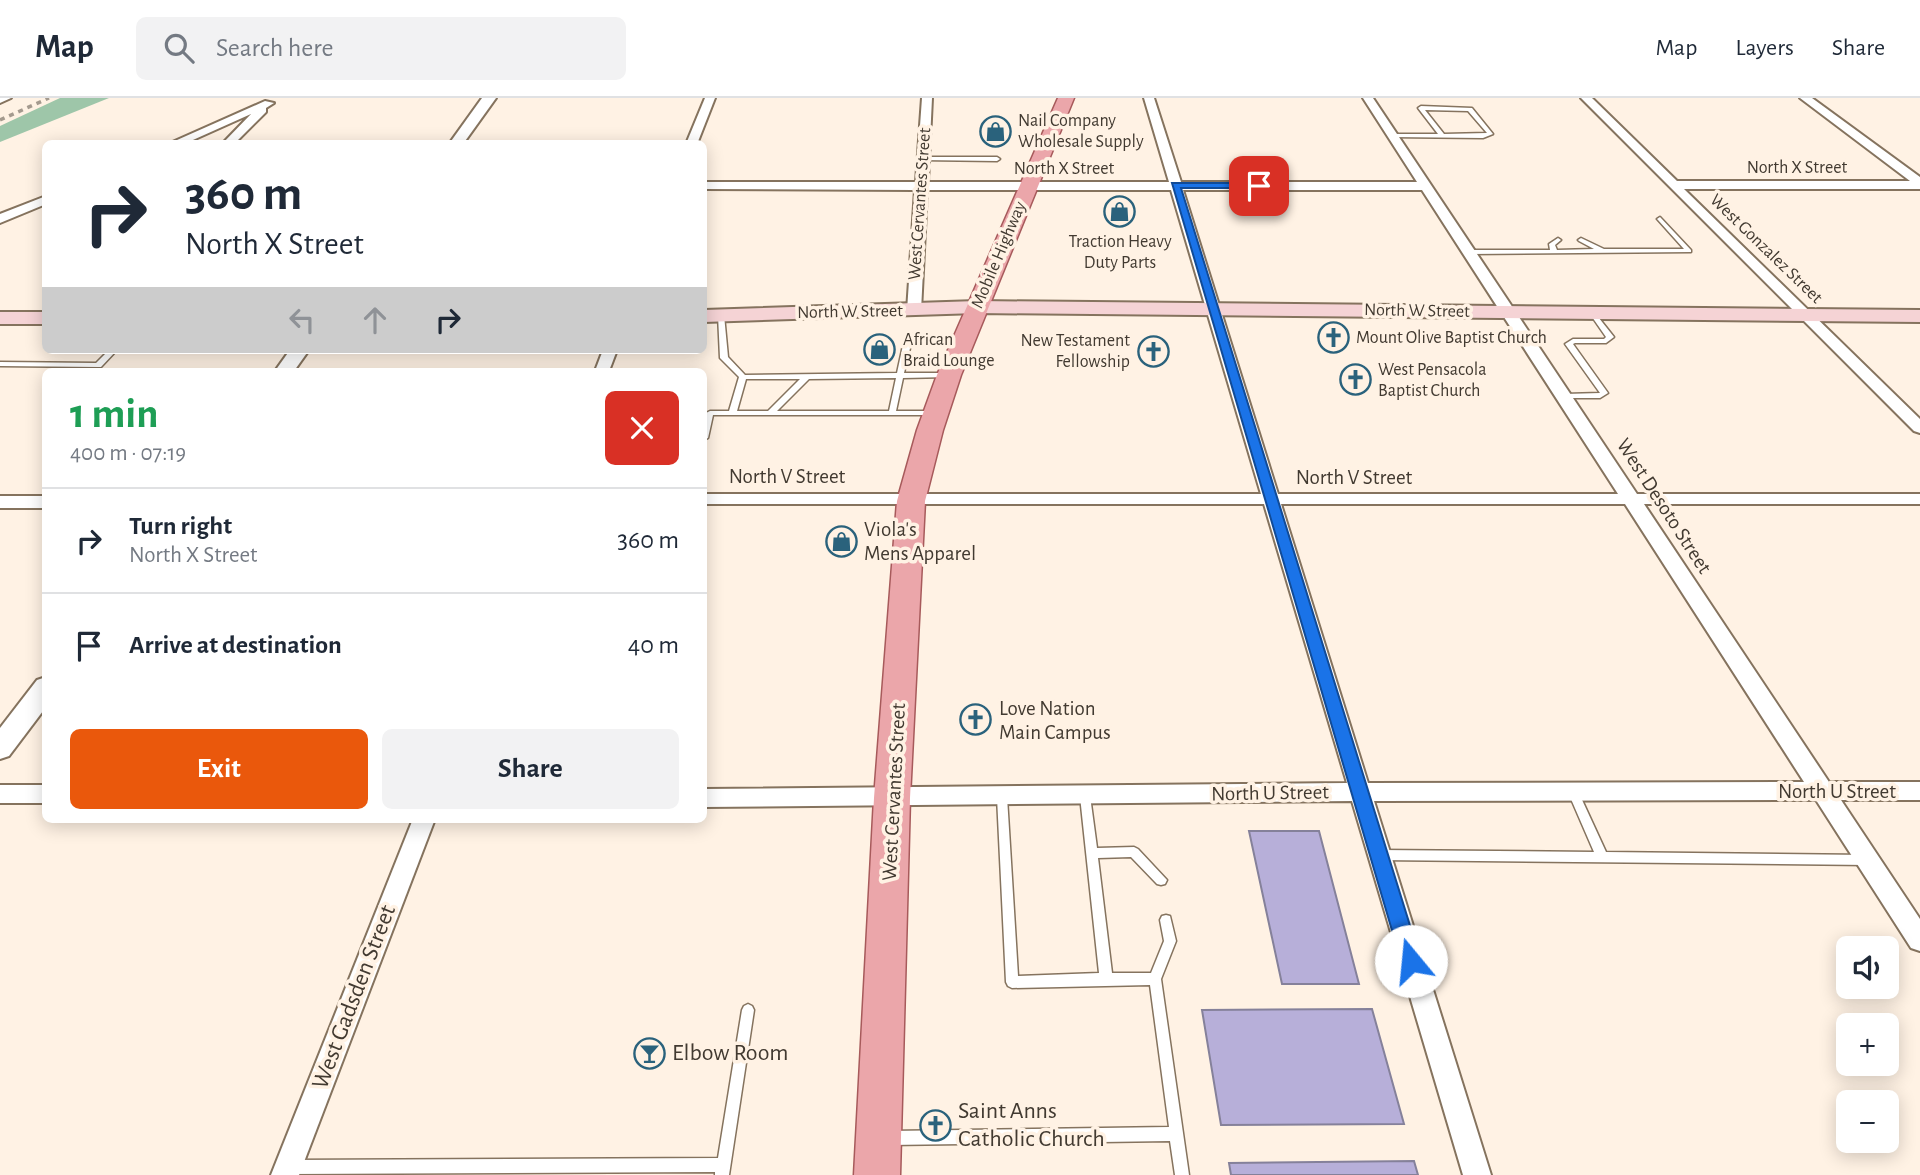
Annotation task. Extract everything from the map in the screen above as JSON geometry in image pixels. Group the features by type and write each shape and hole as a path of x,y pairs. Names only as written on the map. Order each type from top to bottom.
{"main road":[{"name":"Mobile Highway","path":"936,412 977,307 1066,98"},
{"name":"North W Street","path":"712,316 977,307 1213,307 1509,313 1920,316"},
{"path":"0,318 42,316"},
{"name":"West Cervantes Street","path":"877,1175 892,798 911,501 936,412"}],"street":[{"path":"0,100 6,98"},
{"path":"459,140 489,98"},
{"path":"693,140 710,98"},
{"name":"West Cervantes Street","path":"914,311 926,98"},
{"path":"1149,98 1477,1175"},
{"name":"West Desoto Street","path":"1368,98 1920,940"},
{"name":"West Gonzalez Street","path":"1586,98 1920,428"},
{"path":"1805,98 1920,184"},
{"path":"182,140 272,101"},
{"path":"231,140 272,101"},
{"name":"North X Street","path":"1674,186 1920,184"},
{"name":"North X Street","path":"707,186 1426,186"},
{"path":"0,219 42,201"},
{"path":"286,368 297,354"},
{"name":"North V Street","path":"707,499 1920,499"},
{"path":"0,502 42,502"},
{"path":"0,748 42,692"},
{"name":"North U Street","path":"707,798 1359,792 1920,792"},
{"path":"0,794 42,794"},
{"name":"West Gadsden Street","path":"286,1171 422,823"}],"lane":[{"path":"1393,136 1442,136 1483,136 1490,134 1470,109 1421,108 1442,136"},
{"path":"923,159 997,159"},
{"path":"1469,252 1689,251 1660,219"},
{"path":"1554,252 1552,244 1558,240"},
{"path":"1581,240 1602,252"},
{"path":"1565,396 1600,396 1604,393 1569,344 1573,341 1606,341 1610,337 1593,314"},
{"path":"712,316 724,358 743,377 949,375"},
{"path":"892,412 909,336"},
{"path":"0,364 98,365 109,354"},
{"path":"732,412 743,377"},
{"path":"771,412 807,377"},
{"path":"707,426 710,413 936,412"},
{"path":"1573,792 1602,857"},
{"path":"1085,796 1106,979"},
{"path":"1002,797 1012,982 1155,979"},
{"path":"1091,853 1134,852 1161,880"},
{"path":"1378,855 1868,860"},
{"path":"1166,920 1170,941 1155,979 1182,1175"},
{"path":"286,1171 723,1170 747,1010"},
{"path":"878,1138 1176,1134"}],"green space":[{"path":"60,98 109,98 0,142 0,126"}],"building":[{"path":"1249,831 1319,831 1359,984 1282,984"},
{"path":"1372,1009 1404,1124 1221,1125 1202,1010"},
{"path":"1414,1161 1418,1175 1231,1175 1229,1163"}],"railway":[{"path":"0,120 49,98"}],"place":[{"name":"Nail Company Wholesale Supply","path":"995,131"},
{"name":"Traction Heavy Duty Parts","path":"1120,212"},
{"name":"Mount Olive Baptist Church","path":"1333,338"},
{"name":"African Braid Lounge","path":"880,350"},
{"name":"New Testament Fellowship","path":"1153,351"},
{"name":"West Pensacola Baptist Church","path":"1355,380"},
{"name":"Viola's Mens Apparel","path":"841,541"},
{"name":"Love Nation Main Campus","path":"976,720"},
{"name":"Elbow Room","path":"649,1053"},
{"name":"Saint Anns Catholic Church","path":"935,1125"}],"route":[{"path":"1259,186 1175,186 1411,961"}]}
